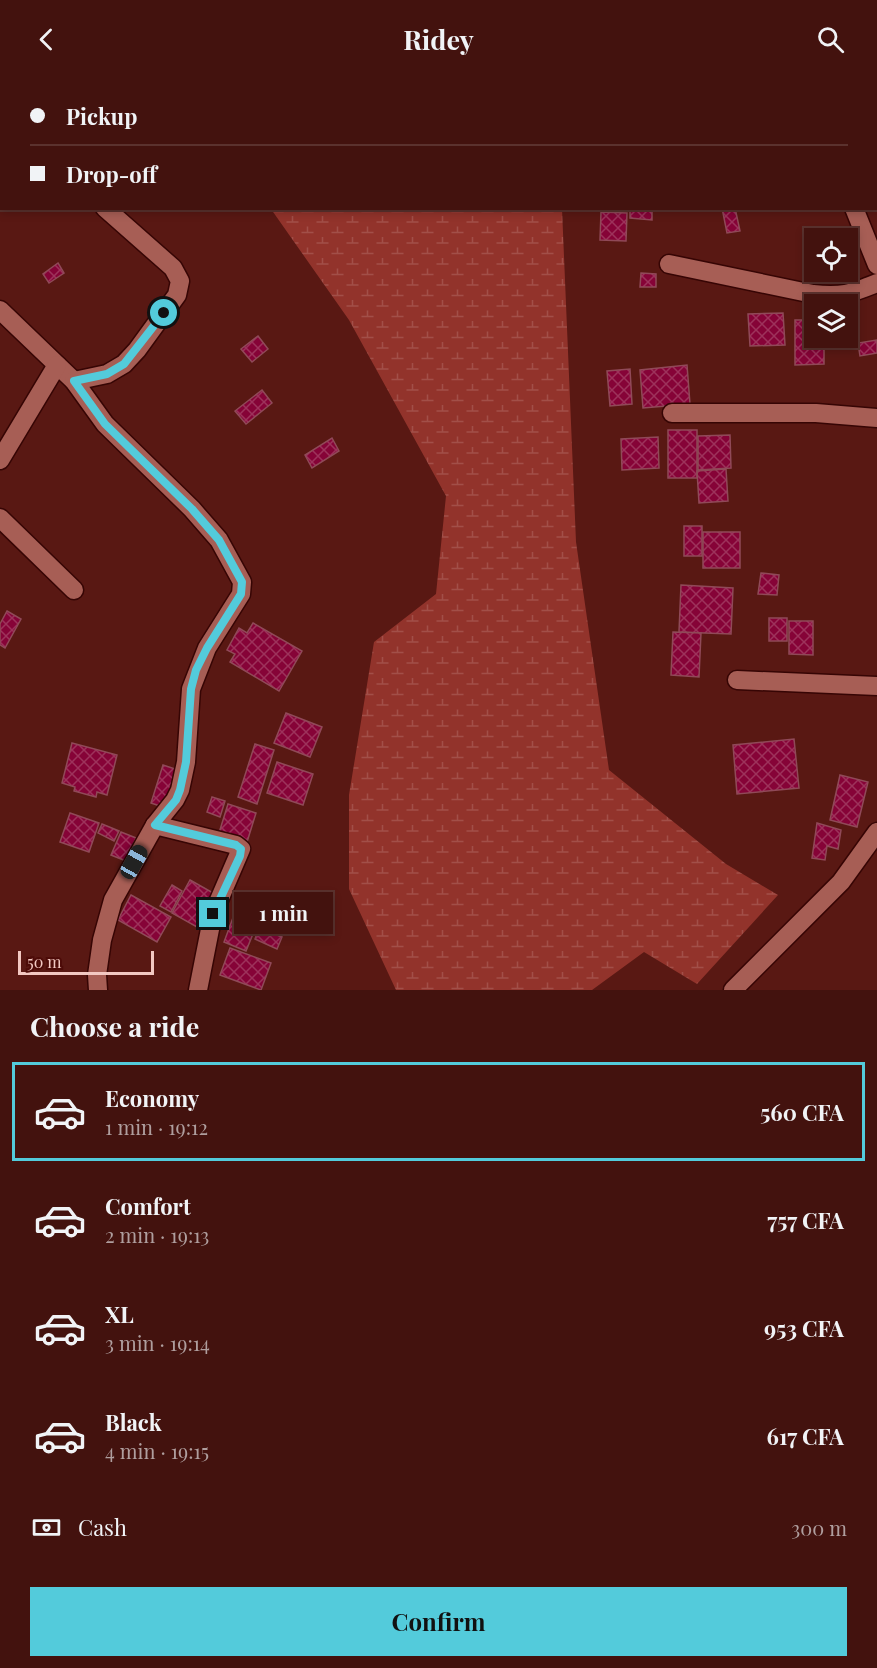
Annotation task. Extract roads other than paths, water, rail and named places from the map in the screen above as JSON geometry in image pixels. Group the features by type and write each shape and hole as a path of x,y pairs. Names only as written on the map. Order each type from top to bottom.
{"street":[{"path":"74,381 107,374 124,364 177,295 180,281 173,268 107,210"},
{"path":"855,210 877,265"},
{"path":"669,264 836,297 848,295 877,283"},
{"path":"0,310 74,381 105,424 192,509 219,540 242,582 241,594 196,670 191,689 186,762 176,800 155,825 113,900 102,940 97,975 98,990"},
{"path":"0,460 57,365"},
{"path":"672,413 816,413 877,418"},
{"path":"0,518 74,590"},
{"path":"737,680 877,686"},
{"path":"155,825 236,845 241,849 240,856 213,914 198,990"},
{"path":"733,990 840,882 875,841"}]}
